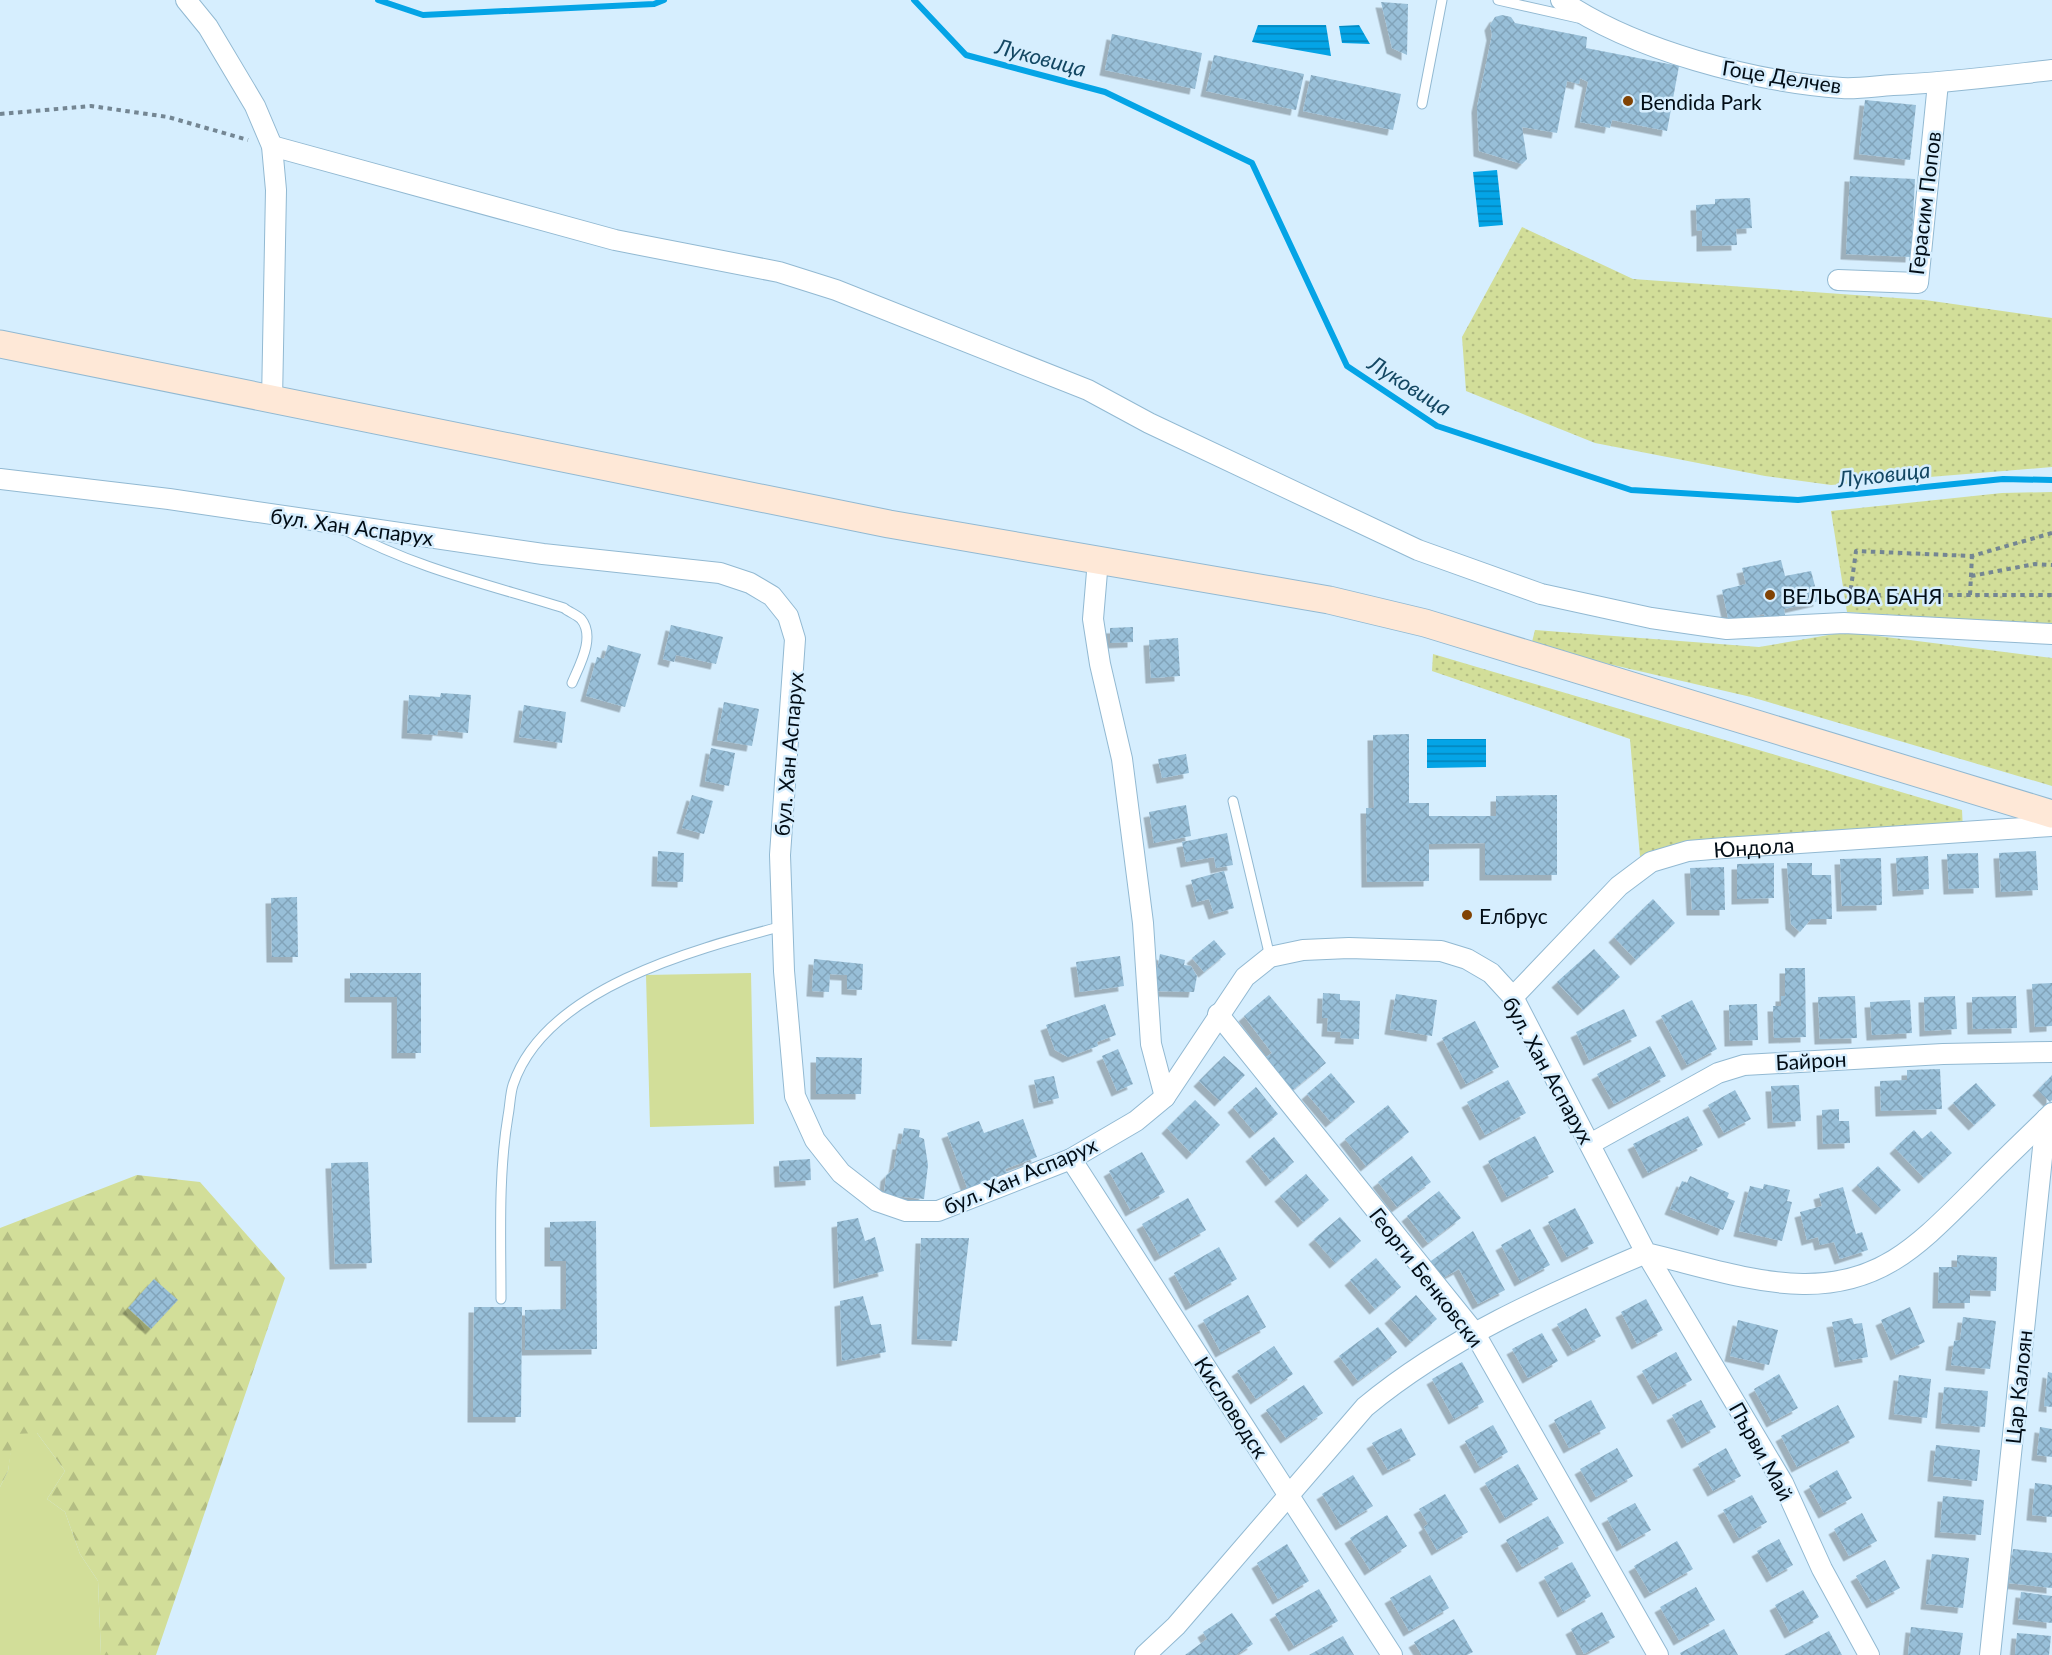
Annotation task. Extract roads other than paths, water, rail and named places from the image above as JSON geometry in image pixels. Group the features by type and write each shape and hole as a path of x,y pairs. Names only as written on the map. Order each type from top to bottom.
{"main road":[{"path":"0,344 272,401 889,524 1329,600 1425,623 2052,814"}],"street":[{"path":"186,0 208,27 244,86 272,146 276,190 272,401"},
{"name":"Гоце Делчев","path":"1561,0 1601,23 1695,61 1770,77 1843,88 1938,83 2052,70"},
{"name":"Герасим Попов","path":"1838,280 1918,283 1938,83"},
{"path":"272,146 615,240 779,272 836,290 1088,390 1149,423 1418,550 1541,594 1651,618 1728,629 1844,623 2052,634"},
{"name":"бул. Хан Аспарух","path":"0,479 169,499 543,554 720,573 750,583 772,596 788,616 795,639 780,855 784,971 795,1096 816,1140 841,1173 876,1201 906,1211 938,1211 1071,1159 1136,1121 1165,1097 1218,1014 1245,977 1270,957 1303,950 1349,948 1441,951 1467,959 1491,973 1513,998 1646,1253"},
{"path":"1098,560 1093,620 1100,664 1122,759 1143,923 1151,1044 1165,1097"},
{"name":"Юндола","path":"1513,998 1619,886 1651,862 1688,851 2052,826"},
{"name":"Георги Бенковски","path":"1218,1014 1474,1332 1658,1655"},
{"name":"Байрон","path":"1590,1144 1718,1073 1744,1065 1932,1054 2052,1052"},
{"path":"1146,1654 1176,1626 1365,1407 1399,1379 1474,1332 1557,1291 1646,1253 1759,1280 1804,1284 1848,1280 1885,1266 1916,1247 2050,1117"},
{"name":"Цар Калоян","path":"1990,1655 2050,1117"},
{"name":"Кисловодск","path":"1071,1159 1392,1655"},
{"name":"Първи Май","path":"1646,1253 1783,1482 1822,1569 1869,1655"}],"lane":[{"path":"1422,105 1442,0"},
{"path":"1498,0 1601,23"},
{"path":"330,522 387,553 434,571 564,608 581,620 586,633 584,655 572,683"},
{"path":"1233,801 1270,957"},
{"path":"501,1299 501,1177 506,1129 513,1084 533,1047 565,1017 624,978 708,946 783,926"}],"water":[{"path":"1258,25 1326,25 1331,56 1252,42"},
{"path":"1359,25 1370,44 1342,43 1339,26"},
{"path":"1497,170 1503,225 1479,227 1473,172"},
{"path":"1427,739 1486,739 1486,767 1427,768"}],"waterway":[{"name":"Луковица","path":"378,0 423,15 654,4 664,0"},
{"name":"Луковица","path":"914,0 966,55 1105,92 1252,163 1347,366 1437,426 1631,490 1798,500 2003,479 2052,480"}],"place":[{"name":"Bendida Park","path":"1628,101"},
{"name":"ВЕЛЬОВА БАНЯ","path":"1770,595"},
{"name":"Елбрус","path":"1467,915"}]}
